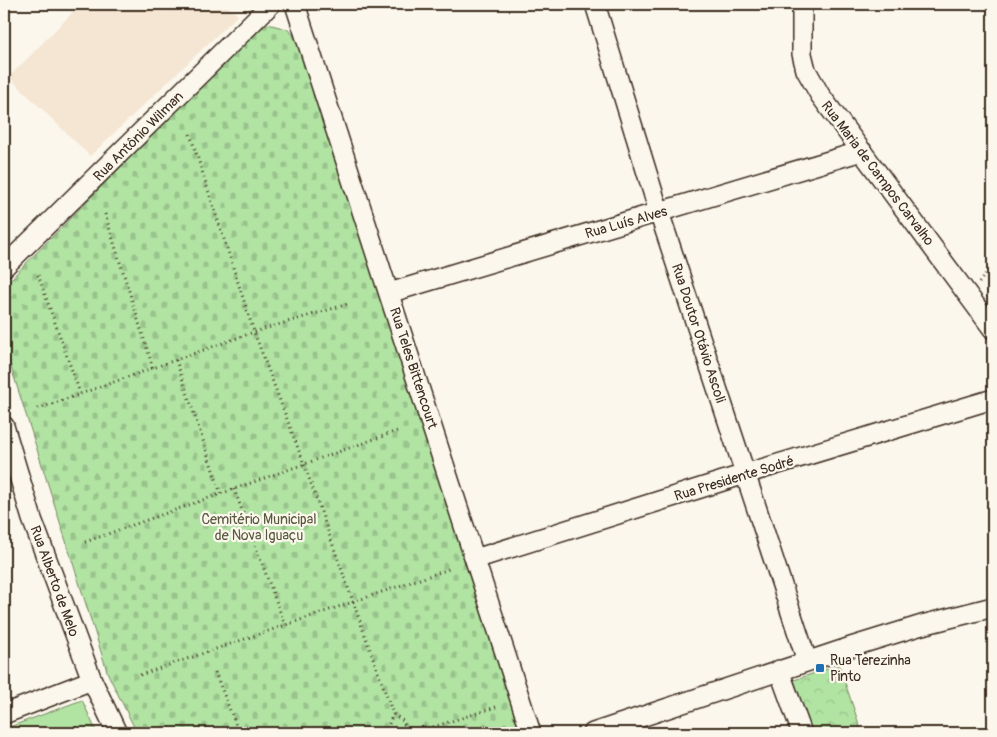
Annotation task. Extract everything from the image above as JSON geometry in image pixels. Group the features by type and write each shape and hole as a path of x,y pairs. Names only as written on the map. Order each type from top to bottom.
{"street":[{"name":"Rua Antônio Wilman","path":"4,267 271,4"},
{"name":"Rua Teles Bittencourt","path":"295,4 531,733"},
{"name":"Rua Doutor Otávio Ascoli","path":"595,4 659,212 807,661"},
{"name":"Rua Maria de Campos Carvalho","path":"802,4 802,54 806,70 820,94 993,328"},
{"name":"Rua Luís Alves","path":"390,293 862,151"},
{"name":"Rua Presidente Sodré","path":"475,560 745,474 993,399"},
{"name":"Rua Alberto de Melo","path":"4,426 32,519 92,680 116,733"},
{"path":"593,733 807,661 922,625 993,607"},
{"path":"779,670 802,733"},
{"path":"4,714 92,680"}],"path":[{"path":"190,134 254,332 304,464 352,602 393,714 404,721 408,733"},
{"path":"105,214 153,368"},
{"path":"969,296 993,263"},
{"path":"38,275 80,394"},
{"path":"38,409 254,332 348,304"},
{"path":"176,360 221,494"},
{"path":"85,542 397,431"},
{"path":"234,489 285,625"},
{"path":"140,676 449,569"},
{"path":"216,672 239,733"},
{"path":"414,733 496,707"},
{"path":"391,733 388,726 393,714"}],"shaded area":[{"path":"81,4 224,4 238,15 90,156 9,77"}],"green space":[{"name":"Cemitério Municipal de Nova Iguaçu","path":"268,24 287,29 300,41 522,733 137,733 108,674 4,345 4,286 251,34"},
{"path":"839,665 862,733 811,733 794,680"},
{"path":"82,700 97,733 4,733 4,729"}],"place":[{"name":"Rua Terezinha Pinto","path":"820,668"}]}
